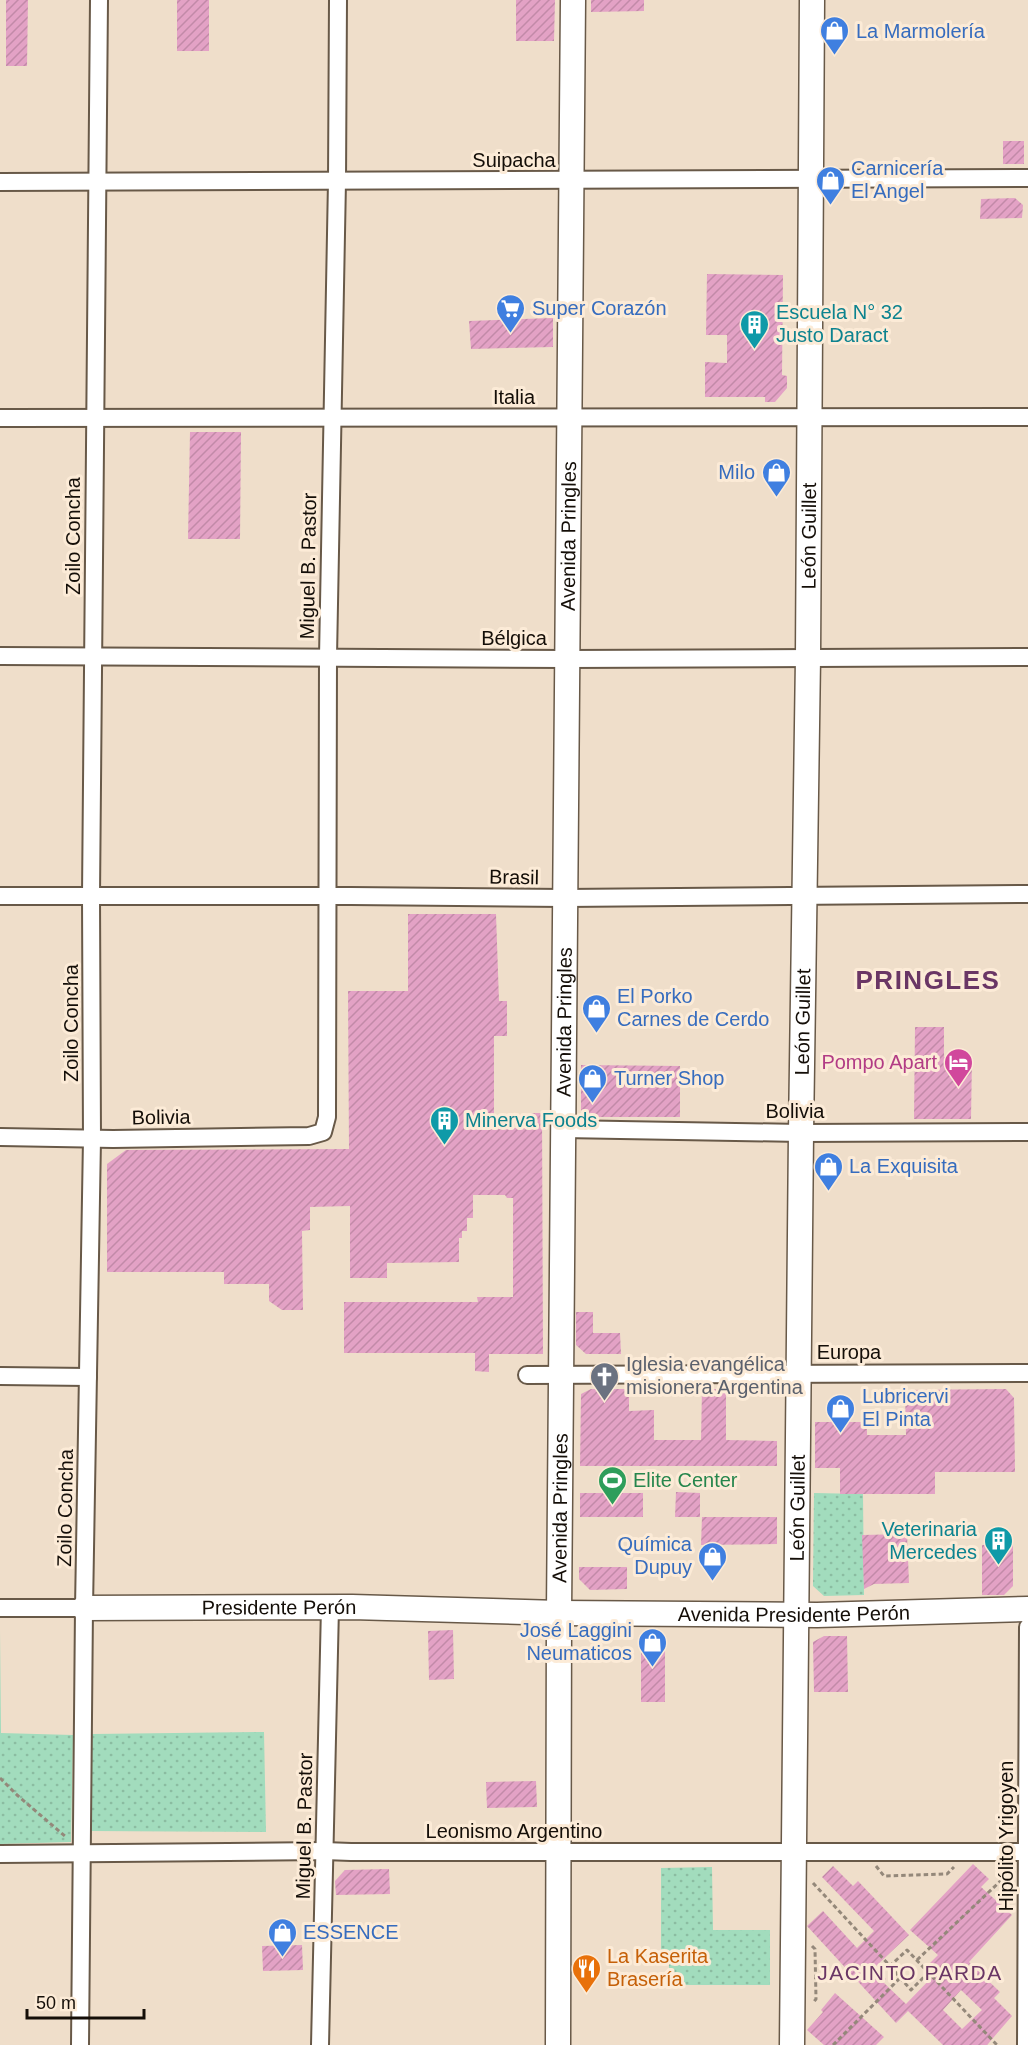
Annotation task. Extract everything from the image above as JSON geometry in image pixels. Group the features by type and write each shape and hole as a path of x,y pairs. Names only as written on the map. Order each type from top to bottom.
{"street":[{"name":"Zoilo Concha","path":"80,2045 92,1139 91,896 99,0"},
{"name":"Miguel B. Pastor","path":"322,1132 327,1117 328,657 338,0"},
{"name":"Avenida Pringles","path":"558,2045 560,1374 573,0"},
{"name":"León Guillet","path":"792,2045 808,658 812,0"},
{"name":"Suipacha","path":"0,182 1028,178"},
{"name":"Italia","path":"0,418 1028,417"},
{"name":"Bélgica","path":"0,656 567,659 1028,657"},
{"name":"Brasil","path":"0,896 565,898 1028,894"},
{"name":"Bolivia","path":"563,1129 801,1133 1028,1132"},
{"name":"Bolivia","path":"0,1137 92,1139 309,1136 322,1132"},
{"name":"Europa","path":"527,1375 1028,1373"},
{"path":"0,1376 88,1377"},
{"name":"Presidente Perón","path":"0,1608 330,1608 559,1613"},
{"name":"Miguel B. Pastor","path":"320,2045 330,1608"},
{"name":"Avenida Presidente Perón","path":"559,1613 797,1615 1028,1610"},
{"name":"Hipólito Yrigoyen","path":"1026,2045 1028,1627"},
{"name":"Leonismo Argentino","path":"0,1854 324,1851 1028,1852"}],"path":[{"path":"0,1778 82,1853"},
{"path":"874,1865 884,1876 947,1874 960,1861"},
{"path":"916,1960 1012,1872 1008,1866"},
{"path":"806,1876 911,1990 928,1973"},
{"path":"810,1943 815,1949 816,1999 811,2006"},
{"path":"890,1966 907,1950 997,2045"},
{"path":"833,2045 900,1978"}],"green space":[{"path":"814,1493 863,1494 864,1595 824,1596 813,1586"},
{"path":"0,1630 1,1733 73,1735 71,1842 0,1844"},
{"path":"264,1732 266,1832 90,1831 92,1734"},
{"path":"712,1867 713,1930 770,1930 770,1985 669,1985 669,1954 661,1954 661,1868"}],"building":[{"path":"6,0 28,0 27,66 6,66"},
{"path":"177,0 209,0 209,51 177,51"},
{"path":"516,0 555,0 554,41 516,41"},
{"path":"591,0 644,0 644,11 591,12"},
{"path":"1003,141 1024,141 1024,164 1003,164"},
{"path":"1015,198 1023,205 1022,218 980,219 981,199"},
{"name":"Escuela N° 32 Justo Daract","path":"707,274 783,275 782,375 787,376 787,388 775,402 765,402 765,397 705,397 705,362 727,363 727,335 706,335"},
{"name":"Super Corazón","path":"553,318 553,347 471,349 469,321"},
{"path":"190,432 241,432 240,539 188,539"},
{"name":"Minerva Foods","path":"408,914 496,914 499,1001 507,1001 507,1036 494,1036 494,1128 530,1128 530,1113 542,1113 543,1354 489,1354 489,1372 475,1371 475,1353 344,1353 344,1302 478,1302 477,1297 513,1297 513,1198 507,1198 505,1195 473,1195 473,1218 467,1218 467,1231 462,1231 462,1238 459,1238 459,1262 387,1263 387,1278 350,1278 350,1206 310,1207 310,1230 302,1231 303,1310 282,1310 269,1301 269,1284 224,1284 224,1272 107,1272 107,1164 126,1150 349,1149 348,991 408,991"},
{"path":"915,1027 944,1027 944,1057 972,1057 971,1119 914,1119"},
{"path":"581,1065 680,1066 680,1117 589,1117 581,1110"},
{"path":"576,1312 593,1312 593,1333 620,1333 621,1354 586,1354 576,1345"},
{"path":"591,1389 629,1389 629,1411 654,1410 654,1440 701,1440 702,1389 726,1389 726,1440 777,1441 777,1466 580,1466 581,1394"},
{"path":"1006,1389 1014,1398 1015,1472 935,1472 935,1494 840,1494 840,1468 815,1468 815,1422 867,1422 867,1435 906,1435 905,1390"},
{"path":"676,1492 700,1493 700,1517 675,1517"},
{"name":"Elite Center","path":"580,1493 643,1493 643,1517 580,1517"},
{"path":"702,1517 777,1517 777,1544 701,1545"},
{"path":"907,1534 909,1583 874,1584 864,1589 862,1535"},
{"name":"Veterinaria Mercedes","path":"1013,1544 1013,1586 1004,1595 982,1595 982,1545"},
{"path":"579,1567 627,1567 627,1589 590,1590 579,1579"},
{"path":"453,1630 454,1679 429,1680 428,1631"},
{"name":"José Laggini Neumaticos","path":"641,1635 665,1635 665,1702 641,1702"},
{"path":"824,1636 847,1636 848,1692 814,1692 813,1642"},
{"path":"536,1781 537,1807 487,1808 486,1782"},
{"path":"973,1864 989,1879 981,1887 1012,1915 969,1962 1000,1992 994,1998 1012,2016 987,2045 943,2045 908,2011 896,2023 807,1926 823,1911 857,1948 874,1931 822,1877 833,1866 853,1886 858,1881 909,1935 875,1967 886,1979 883,1982 906,2004 936,1973 928,1965 938,1955 910,1930","holes":["961,1990 982,2010 962,2029 943,2010"]},
{"path":"389,1869 390,1894 336,1895 335,1881 345,1870"},
{"name":"ESSENCE","path":"302,1945 303,1970 263,1971 262,1946"},
{"path":"835,1993 884,2037 876,2045 824,2045 807,2030 823,2012 821,2010"}],"place":[{"name":"La Marmolería","path":"835,56"},
{"name":"Carnicería El Angel","path":"830,206"},
{"name":"Super Corazón","path":"511,334"},
{"name":"Escuela N° 32 Justo Daract","path":"755,350"},
{"name":"Milo","path":"776,498"},
{"name":"El Porko Carnes de Cerdo","path":"596,1034"},
{"name":"Pompo Apart","path":"958,1088"},
{"name":"Turner Shop","path":"593,1104"},
{"name":"Minerva Foods","path":"444,1146"},
{"name":"La Exquisita","path":"828,1192"},
{"name":"Iglesia evangélica misionera Argentina","path":"605,1402"},
{"name":"Lubricervi El Pinta","path":"841,1434"},
{"name":"Elite Center","path":"612,1506"},
{"name":"Veterinaria Mercedes","path":"998,1566"},
{"name":"Química Dupuy","path":"713,1582"},
{"name":"José Laggini Neumaticos","path":"653,1668"},
{"name":"ESSENCE","path":"282,1958"},
{"name":"La Kaserita Brasería","path":"586,1994"}],"district":[{"name":"PRINGLES","path":"928,980"},
{"name":"JACINTO PARDA","path":"910,1973"}]}
